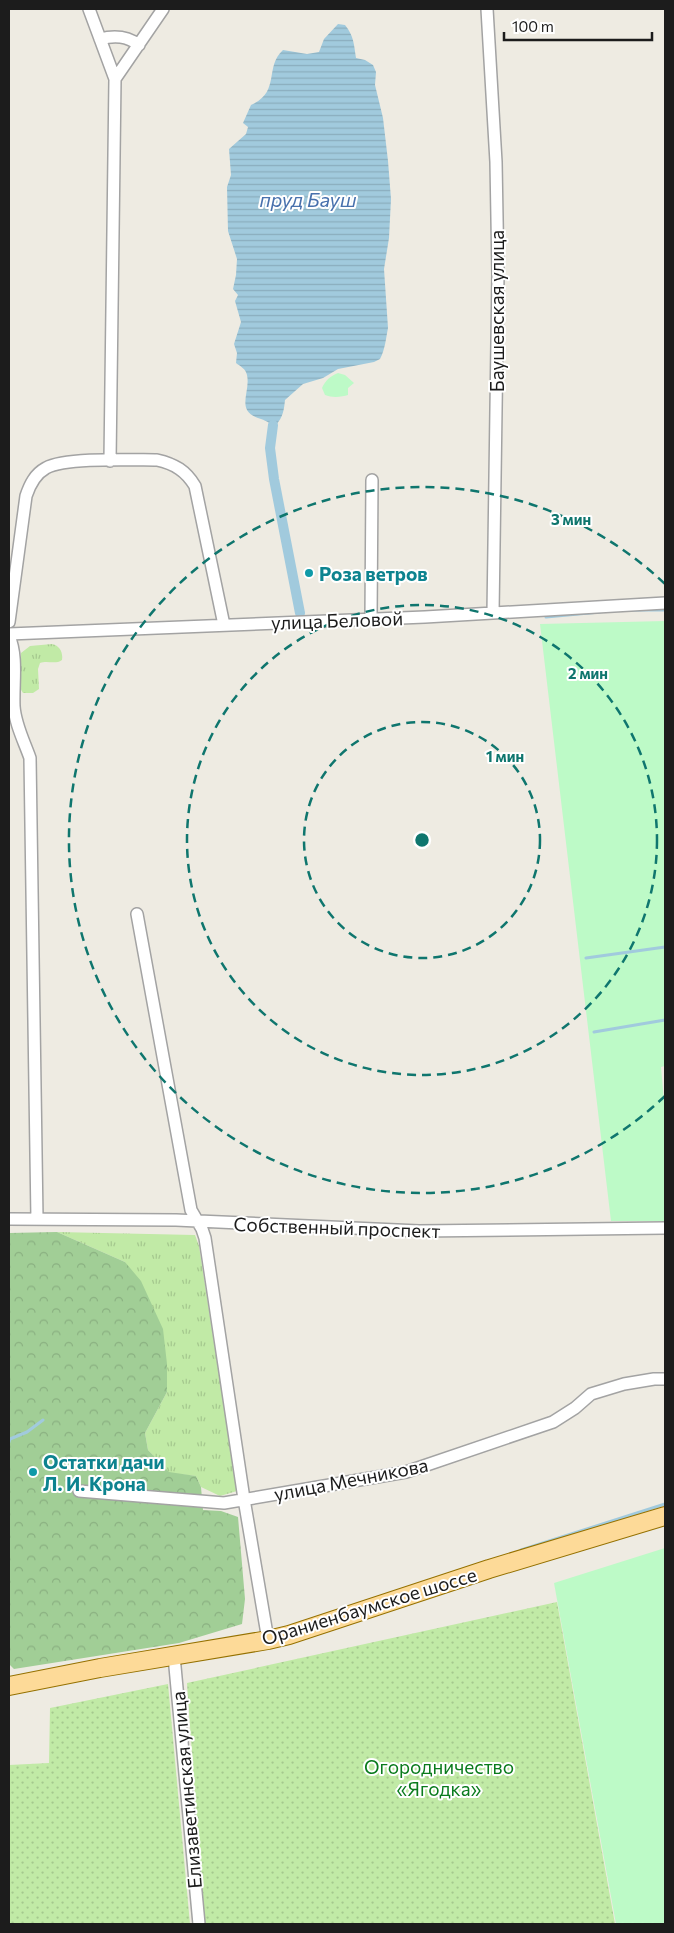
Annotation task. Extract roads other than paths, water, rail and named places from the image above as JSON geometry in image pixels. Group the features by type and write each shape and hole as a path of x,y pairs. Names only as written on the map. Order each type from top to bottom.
{"main road":[{"name":"Ораниенбаумское шоссе","path":"9,1686 100,1668 268,1640 665,1516"}],"street":[{"path":"89,9 115,80 110,460"},
{"path":"115,80 162,9"},
{"name":"Баушевская улица","path":"487,9 494,113 498,274 493,613"},
{"path":"100,39 112,36 130,38 139,45"},
{"path":"9,622 24,504 29,487 40,472 56,464 110,460 158,460 168,462 188,474 195,486 224,625"},
{"path":"371,619 372,480"},
{"name":"улица Беловой","path":"9,635 371,619 665,603"},
{"path":"9,635 13,646 16,720 30,758 37,1219"},
{"path":"137,914 191,1210 205,1238 244,1499 268,1640"},
{"name":"Собственный проспект","path":"9,1219 198,1221 419,1231 665,1228"},
{"name":"улица Мечникова","path":"80,1491 224,1503 406,1472 553,1422 575,1408 591,1394 624,1384 665,1379"},
{"name":"Елизаветинская улица","path":"174,1656 198,1924"}],"water":[{"name":"пруд Бауш","path":"338,24 345,25 350,33 356,58 365,60 373,65 376,72 375,85 383,118 391,199 389,238 384,269 388,328 380,359 374,362 338,369 323,378 303,384 285,400 283,413 276,425 253,416 248,411 245,401 248,382 247,375 244,369 236,363 237,353 234,344 241,322 235,301 238,295 233,289 237,259 228,231 227,187 231,175 229,149 246,134 248,127 243,123 251,105 260,100 266,93 274,64 283,50 307,54 319,52 324,39"}],"waterway":[{"path":"273,425 270,448 274,479 300,613"},
{"path":"626,610 665,610"},
{"path":"546,617 600,612"},
{"path":"586,958 665,947"},
{"path":"594,1032 665,1020"},
{"path":"9,1442 10,1439 27,1432 43,1420"},
{"path":"521,1550 665,1504"}],"place":[{"name":"Роза ветров","path":"309,573"},
{"name":"Остатки дачи Л. И. Крона","path":"33,1472"}],"park label":[{"name":"Огородничество «Ягодка»","path":"439,1777"}]}
